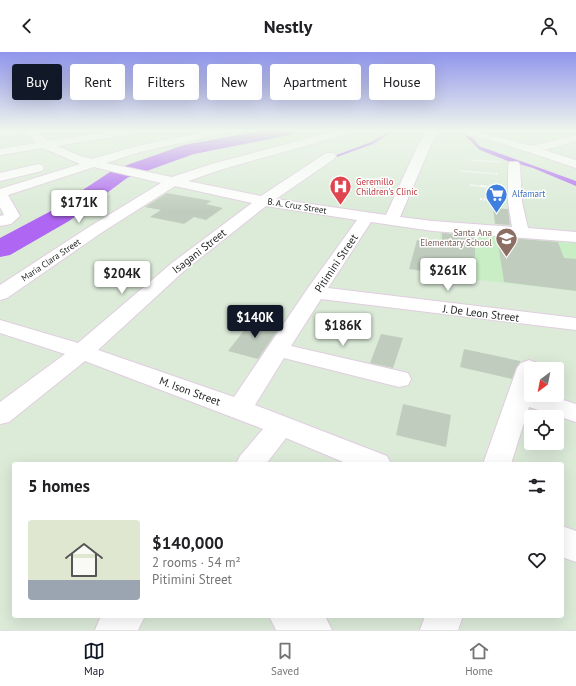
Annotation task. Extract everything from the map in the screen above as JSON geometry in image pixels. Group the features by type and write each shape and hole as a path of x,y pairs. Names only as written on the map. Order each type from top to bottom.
{"street":[{"path":"0,221 6,220 12,216 0,193 111,158"},
{"name":"Maria Clara Street","path":"0,294 95,230 174,181 248,158"},
{"name":"Isagani Street","path":"0,415 82,352 178,267 263,201 327,158"},
{"path":"391,220 418,158"},
{"path":"559,158 576,164"},
{"path":"0,177 76,159"},
{"name":"B. A. Cruz Street","path":"76,159 263,201 433,226 576,237"},
{"path":"515,177 515,202 521,232"},
{"name":"Pitimini Street","path":"240,409 315,292 367,217"},
{"name":"J. De Leon Street","path":"315,292 576,324"},
{"name":"M. Ison Street","path":"0,326 82,352 240,409 372,462"},
{"path":"278,350 399,379"},
{"path":"498,462 524,382"},
{"path":"520,395 576,414"},
{"path":"252,462 281,426"},
{"path":"564,542 576,547"},
{"path":"114,630 124,618"},
{"path":"291,618 312,630"},
{"path":"439,630 443,618"}],"path":[{"path":"470,160 507,163 515,177"},
{"path":"460,171 515,177"},
{"path":"470,185 515,177"}],"shaded area":[{"path":"500,158 512,158 576,181 576,186 533,168"},
{"name":"Santa Ana Elementary School","path":"441,230 576,240 576,291 435,275"}],"building":[{"path":"167,193 212,201 206,204 223,208 206,220 194,217 184,224 150,217 161,210 145,207"},
{"path":"493,208 508,209 510,225 495,224"},
{"path":"442,233 475,236 475,279 409,269 417,240 442,244"},
{"path":"497,237 558,242 564,258 576,259 576,291 504,282"},
{"path":"253,319 281,325 258,359 228,351"},
{"path":"381,334 403,338 393,368 370,363"},
{"path":"464,349 520,362 512,379 460,367"},
{"path":"403,404 451,415 446,447 396,435"}],"waterway":[{"path":"0,249 60,216 120,174 165,158"}],"place":[{"name":"Geremillo Children's Clinic","path":"341,206"},
{"name":"Alfamart","path":"496,214"},
{"name":"Santa Ana Elementary School","path":"507,258"}]}
